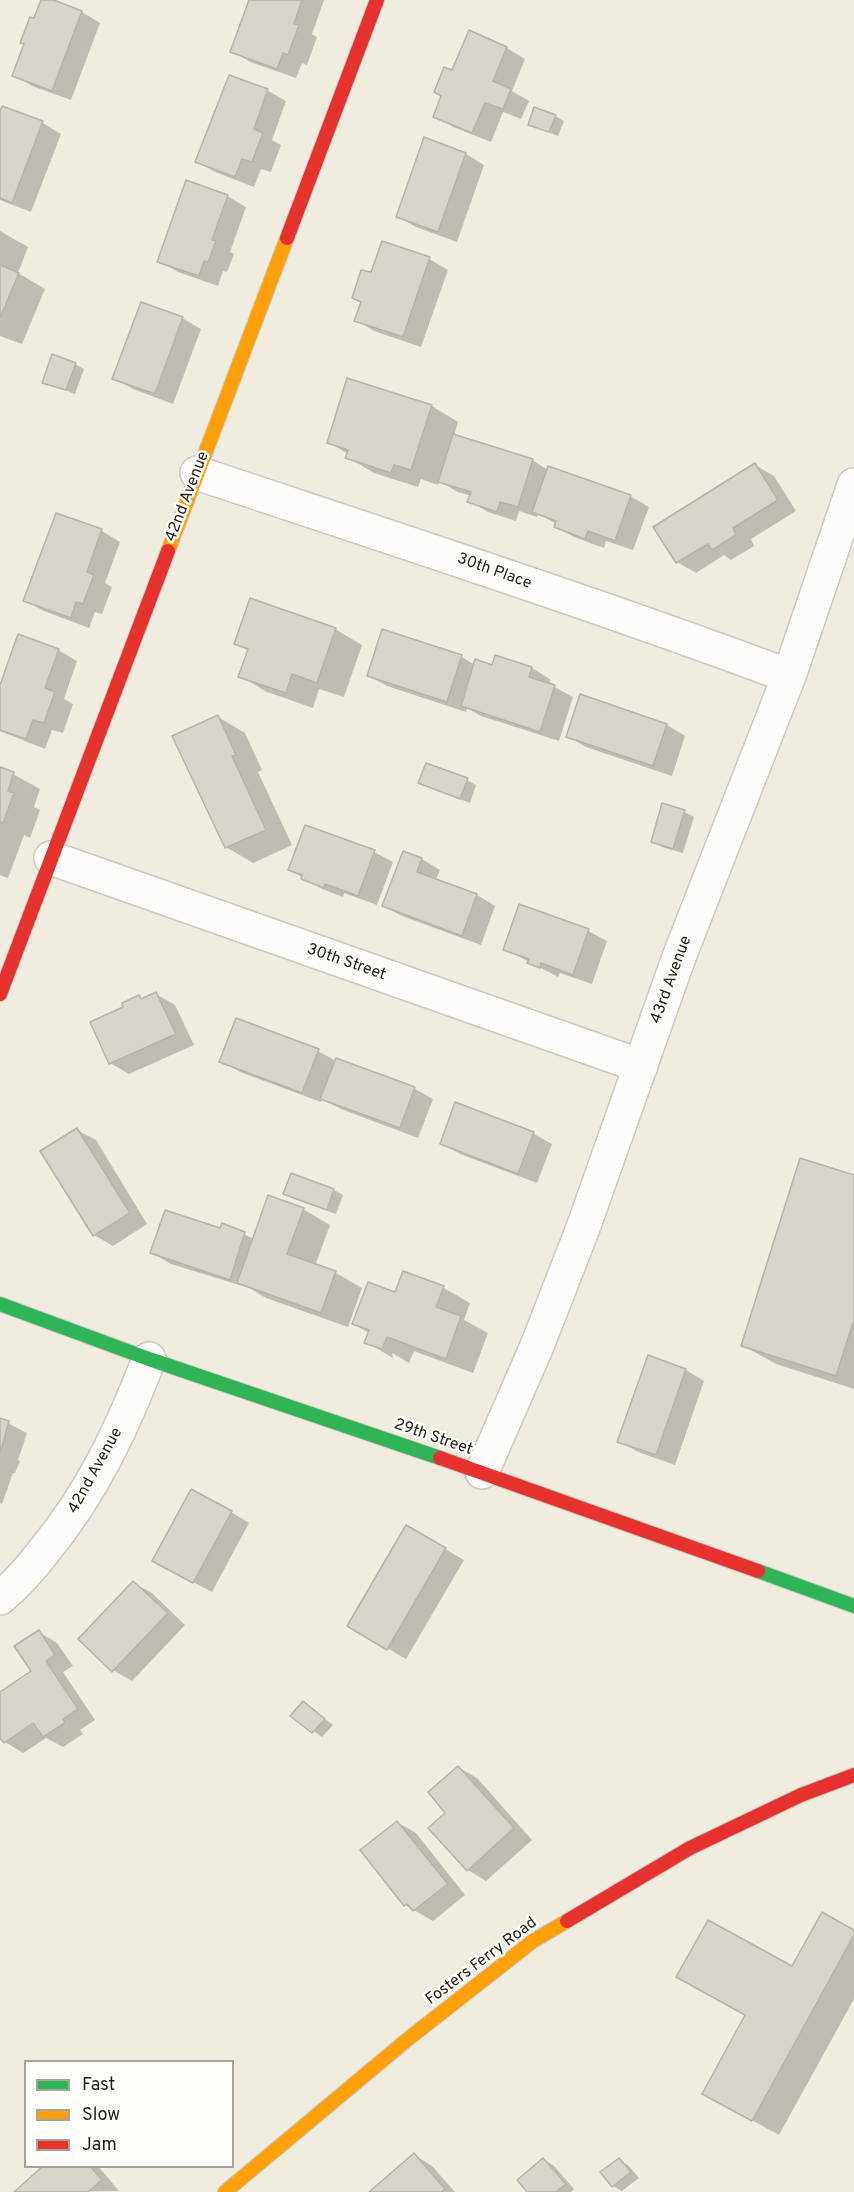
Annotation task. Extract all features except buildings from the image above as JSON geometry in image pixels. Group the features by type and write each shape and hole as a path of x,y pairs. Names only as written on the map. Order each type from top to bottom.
{"street":[{"name":"42nd Avenue","path":"0,994 377,0"},
{"name":"30th Place","path":"197,473 478,566 676,634 789,676"},
{"name":"43rd Avenue","path":"482,1472 537,1346 583,1228 679,957 789,676 854,485"},
{"name":"30th Street","path":"51,858 641,1066"},
{"name":"29th Street","path":"0,1304 149,1359 482,1472 854,1606"},
{"name":"42nd Avenue","path":"0,1598 35,1562 86,1496 127,1415 149,1359"},
{"name":"Fosters Ferry Road","path":"225,2192 408,2039 533,1941 690,1848 801,1795 854,1774"}],"traffic: fast":[{"path":"0,1304 149,1359 440,1458"},
{"path":"758,1571 854,1606"}],"traffic: slow":[{"path":"168,551 287,238"},
{"path":"225,2192 408,2039 533,1941 567,1921"}],"traffic: jam":[{"path":"287,238 377,0"},
{"path":"0,994 168,551"},
{"path":"440,1458 758,1571"},
{"path":"567,1921 690,1848 801,1795 854,1775"}]}
